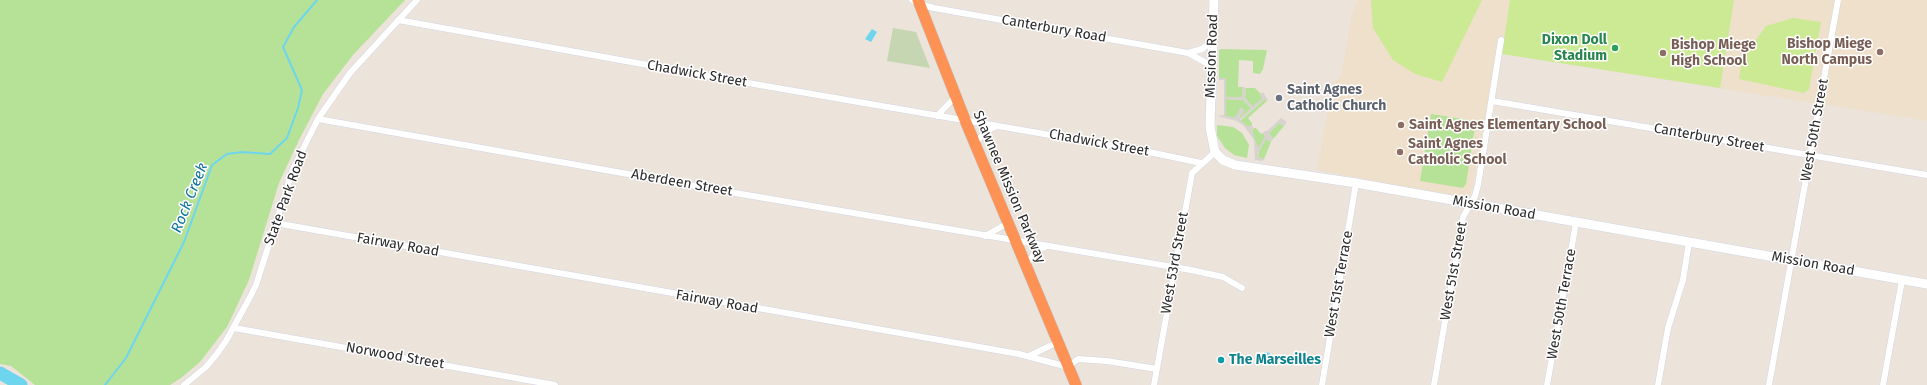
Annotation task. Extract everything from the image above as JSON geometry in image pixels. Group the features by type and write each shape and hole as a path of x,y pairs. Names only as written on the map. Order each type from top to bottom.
{"highway":[{"name":"Shawnee Mission Parkway","path":"916,1 974,144 1076,385"}],"main road":[{"name":"Mission Road","path":"1214,0 1210,128 1215,152 1223,160 1235,165 1356,183 1927,284"}],"street":[{"name":"State Park Road","path":"184,385 206,367 234,328 256,285 293,169 318,119 350,73 417,0"},
{"name":"West 50th Street","path":"1769,385 1838,0"},
{"name":"Canterbury Road","path":"916,1 1188,52 1212,66"},
{"name":"Chadwick Street","path":"398,20 937,116 1149,152 1201,163"},
{"name":"West 51st Street","path":"1434,385 1463,217 1478,186 1501,40"},
{"name":"Canterbury Road","path":"1188,52 1202,49 1213,41"},
{"path":"937,116 955,97"},
{"name":"Canterbury Street","path":"1492,101 1927,175"},
{"name":"Aberdeen Street","path":"318,119 1174,268 1223,277 1242,288"},
{"path":"974,144 983,134 997,126"},
{"name":"West 53rd Street","path":"1154,385 1192,172 1215,152"},
{"name":"West 51st Terrace","path":"1322,385 1356,183"},
{"name":"Fairway Road","path":"275,223 1029,356 1068,367"},
{"path":"984,236 1008,223"},
{"name":"West 50th Terrace","path":"1547,385 1576,223"},
{"path":"1658,385 1668,328 1683,280 1689,242"},
{"path":"1026,266 1033,254 1038,249 1046,246"},
{"path":"1883,385 1902,280"},
{"name":"Norwood Street","path":"234,328 555,385"},
{"path":"1029,356 1058,342"},
{"path":"1068,367 1078,359 1107,361 1157,369"}],"shaded area":[{"name":"Bishop Miege High School","path":"1358,0 1836,0 1818,104 1498,53 1472,191 1469,196 1464,198 1317,170 1333,82 1341,77 1352,14"},
{"name":"Bishop Miege North Campus","path":"1841,0 1927,0 1927,121 1823,104"},
{"path":"1219,78 1226,78 1226,97 1242,97 1243,87 1246,88 1245,98 1252,106 1262,99 1260,95 1263,92 1268,100 1267,101 1265,99 1240,120 1247,126 1252,126 1254,128 1252,131 1258,148 1265,137 1263,133 1265,131 1267,131 1281,118 1287,122 1284,126 1279,123 1270,132 1273,139 1271,142 1266,139 1258,153 1258,157 1264,159 1263,161 1255,160 1254,140 1244,126 1237,121 1217,116 1224,115 1224,80 1219,80","holes":["1226,99 1243,100 1251,108 1241,117 1239,116 1244,112 1243,108 1240,108 1235,118 1226,116"]}],"green space":[{"path":"0,0 405,0 353,55 323,94 279,183 249,280 227,327 200,362 170,385 35,385 11,366 0,364"},
{"path":"1371,0 1482,0 1442,82 1415,74 1393,60 1373,28"},
{"name":"Dixon Doll Stadium","path":"1510,0 1734,0 1720,88 1502,54"},
{"path":"1793,18 1821,22 1809,89 1804,93 1739,79 1741,66 1748,51 1766,26"},
{"path":"893,28 916,32 930,68 887,61"},
{"path":"1219,50 1267,50 1263,69 1260,74 1253,73 1253,61 1239,60 1238,87 1243,87 1242,97 1226,97 1226,79 1219,78"},
{"path":"1246,88 1255,88 1261,94 1262,99 1253,107 1245,98"},
{"path":"1226,99 1243,100 1251,108 1241,117 1239,116 1243,113 1240,110 1235,118 1226,116"},
{"path":"1265,99 1267,101 1248,118 1252,123 1252,126 1247,126 1240,121"},
{"path":"1431,114 1476,121 1466,184 1463,188 1420,181"},
{"path":"1279,123 1284,126 1273,139 1269,133"},
{"path":"1217,125 1233,127 1242,133 1249,145 1247,158 1234,155 1225,148 1217,136"},
{"path":"1256,128 1261,134 1263,133 1265,137 1258,149 1252,131"},
{"path":"1266,138 1271,142 1264,159 1258,157 1259,151"}],"water":[{"path":"872,29 877,32 871,42 865,39"},
{"path":"1264,352 1270,353 1267,363 1262,361"}],"waterway":[{"name":"Rock Creek","path":"105,385 126,358 184,242 212,165 227,154 242,152 270,154 287,138 298,108 302,90 283,47 294,27 317,0"},
{"path":"0,373 21,385"}],"place":[{"name":"Dixon Doll Stadium","path":"1615,48"},
{"name":"Bishop Miege North Campus","path":"1880,52"},
{"name":"Bishop Miege High School","path":"1663,53"},
{"name":"Saint Agnes Catholic Church","path":"1279,98"},
{"name":"Saint Agnes Elementary School","path":"1401,125"},
{"name":"Saint Agnes Catholic School","path":"1400,152"},
{"name":"The Marseilles","path":"1221,360"}]}
